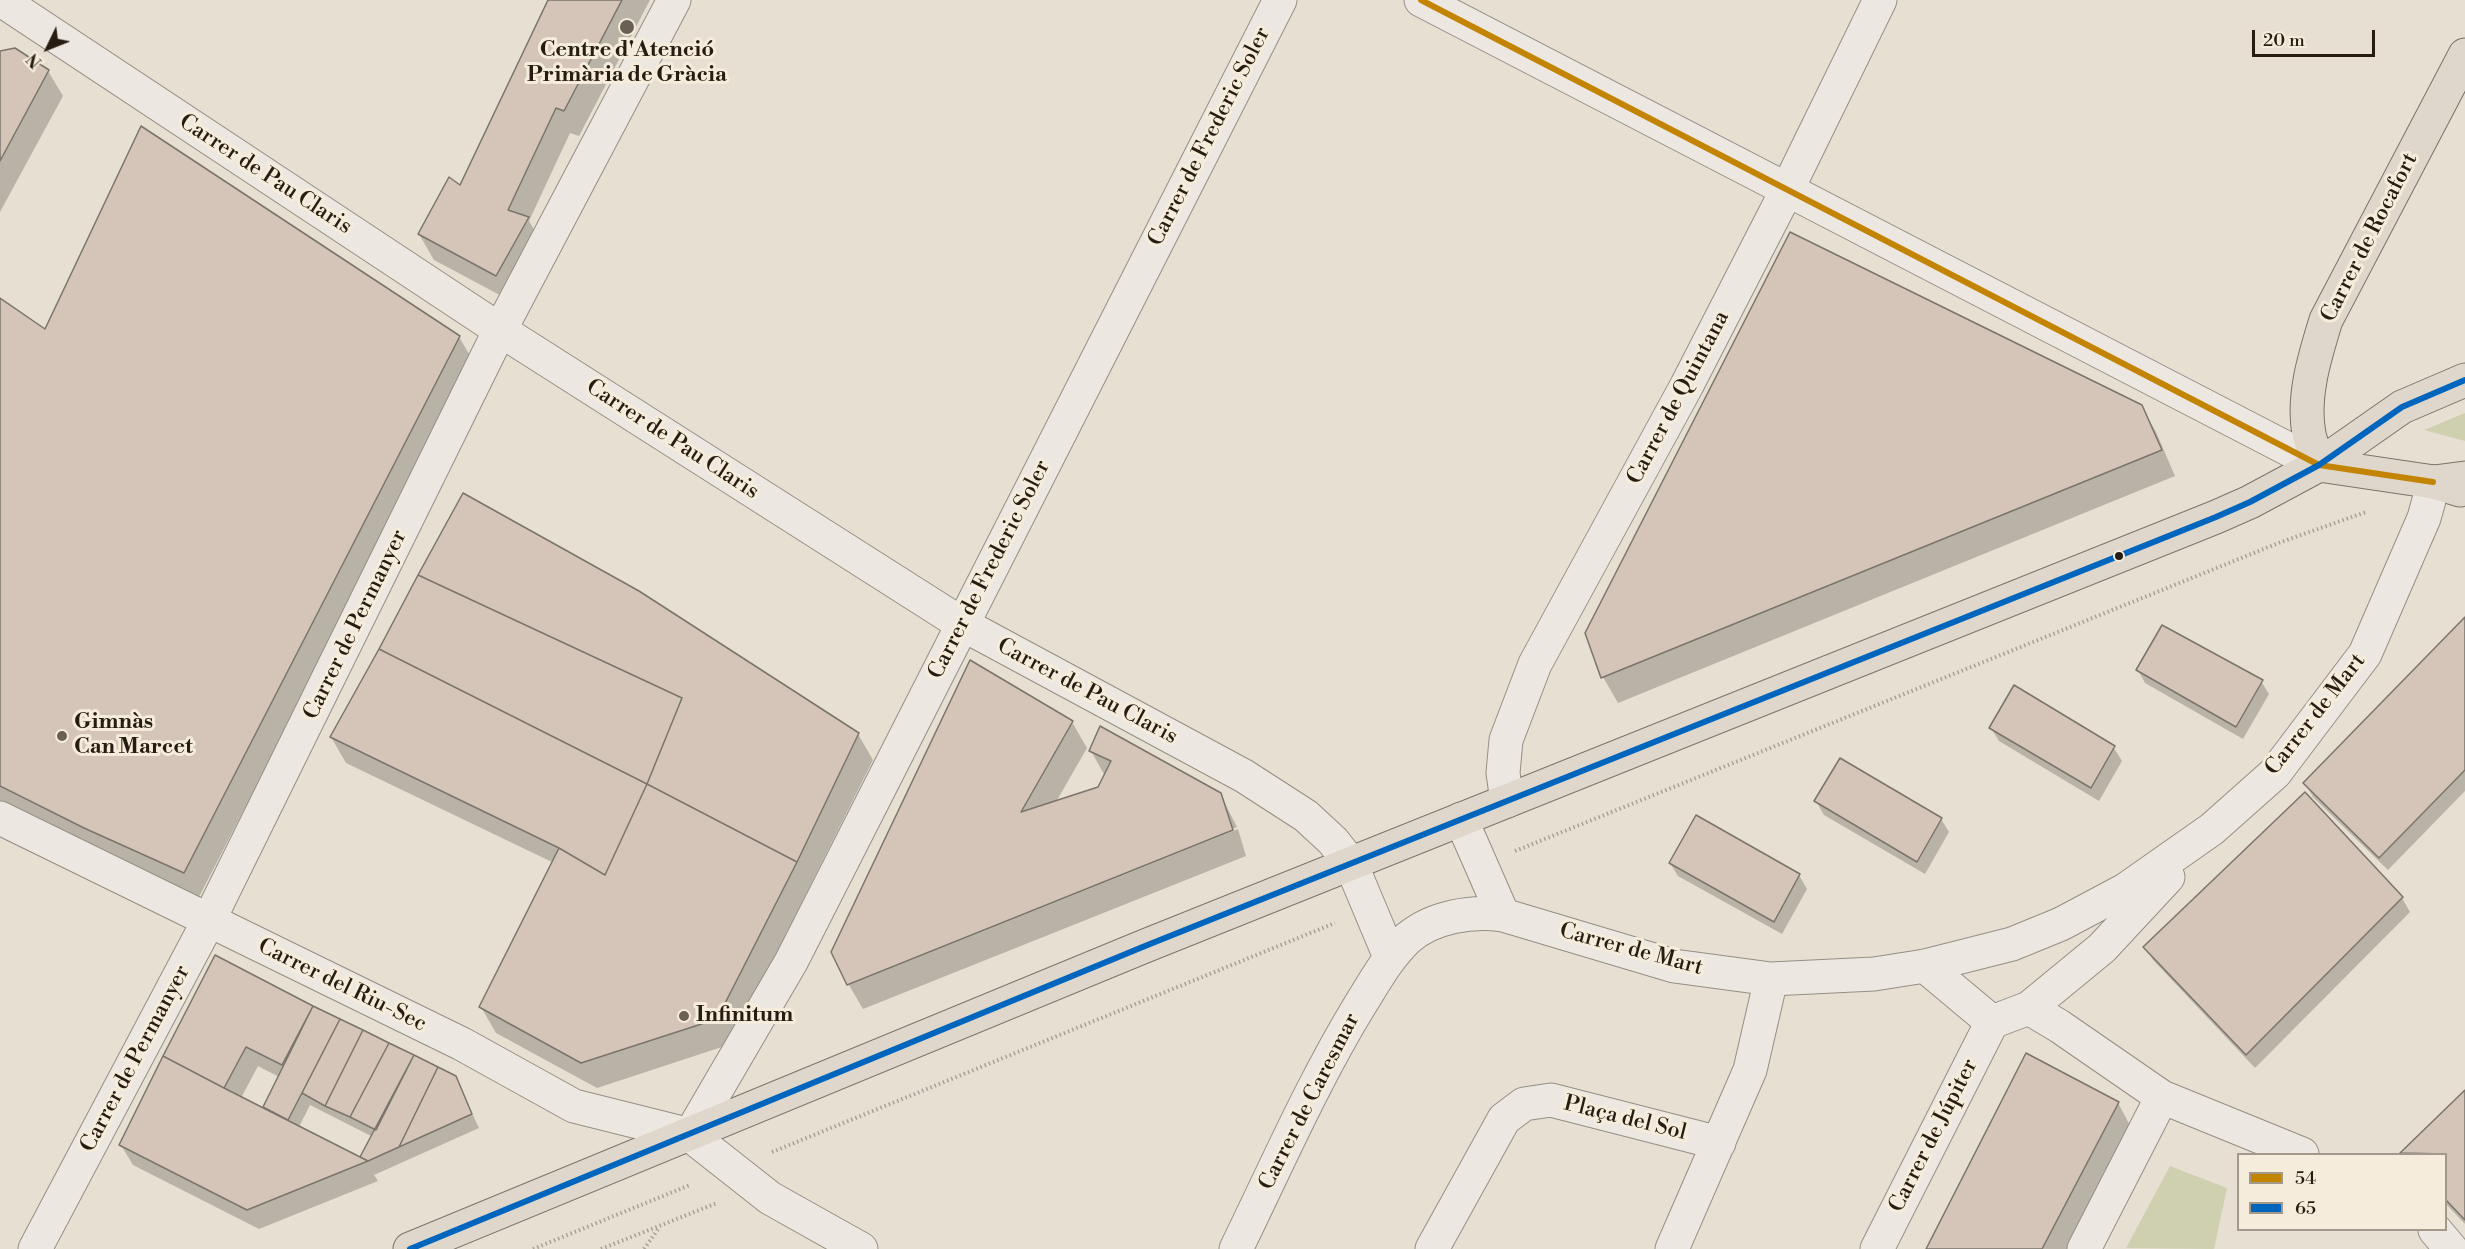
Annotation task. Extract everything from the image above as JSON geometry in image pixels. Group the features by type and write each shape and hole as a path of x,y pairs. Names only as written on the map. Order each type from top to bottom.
{"main road":[{"name":"Carrer de Rocafort","path":"2319,465 2309,433 2308,400 2314,361 2326,320 2465,55"},
{"path":"410,1249 1461,819 2216,517 2250,502 2319,465 2402,407 2465,380"},
{"path":"2319,465 2449,480 2465,491"}],"street":[{"name":"Carrer de Permanyer","path":"35,1249 209,920 500,330 674,0"},
{"name":"Carrer de Frederic Soler","path":"690,1135 791,962 1280,0"},
{"path":"1421,0 2319,465"},
{"name":"Carrer de Quintana","path":"1506,801 1503,773 1506,740 1535,664 1687,385 1787,190 1880,0"},
{"name":"Carrer de Pau Claris","path":"6,2 500,330 962,624 1244,776 1306,816 1333,841 1351,864 1390,957"},
{"name":"Carrer de Mart","path":"2030,1008 2102,948 2212,829 2275,773 2365,654 2424,518 2449,480"},
{"name":"Carrer del Riu-Sec","path":"0,818 462,1044 574,1106 690,1135"},
{"path":"1461,819 1503,915"},
{"name":"Carrer de Mart","path":"1390,957 1410,937 1434,922 1482,912 1503,915 1674,966 1771,979 1874,974 1925,966 2012,944 2061,924 2125,890 2212,829"},
{"name":"Carrer de Caresmar","path":"1236,1249 1337,1043 1390,957"},
{"path":"1925,966 1992,1022 2030,1008 2162,1097 2297,1153"},
{"name":"Plaça del Sol","path":"1672,1249 1750,1070 1771,979"},
{"name":"Carrer de Júpiter","path":"1876,1249 1992,1022"},
{"path":"2084,1249 2162,1097"},
{"name":"Plaça del Sol","path":"1432,1249 1503,1119 1524,1104 1551,1100 1719,1143"},
{"path":"690,1135 770,1198 861,1249"},
{"path":"2436,1231 2451,1249"}],"path":[{"path":"2281,542 2362,513 2381,511 2424,518"},
{"path":"601,1249 757,1188"},
{"path":"644,1249 660,1227"}],"green space":[{"path":"2465,413 2465,441 2424,430"},
{"path":"2170,1166 2227,1188 2214,1249 2126,1248"}],"building":[{"path":"548,0 622,0 564,111 556,108 508,210 529,217 496,276 418,234 449,177 460,185"},
{"path":"15,48 49,70 0,161 0,51"},
{"path":"141,126 460,336 184,873 84,828 0,786 0,298 45,329"},
{"path":"1790,232 2142,405 2162,450 1601,678 1585,633"},
{"path":"463,493 639,591 859,733 797,862 647,784 682,698 418,575"},
{"path":"418,575 682,698 647,784 379,649"},
{"path":"2465,617 2465,770 2379,858 2303,783"},
{"path":"2162,625 2263,680 2236,727 2136,670"},
{"path":"379,649 647,784 605,875 559,848 330,737"},
{"path":"970,660 1073,721 1021,812 1098,787 1111,761 1089,751 1100,726 1221,793 1233,830 847,985 831,952"},
{"path":"2014,685 2115,746 2091,788 1989,728"},
{"path":"1840,758 1942,818 1917,862 1814,801"},
{"path":"647,784 797,862 717,1019 581,1063 479,1007 559,848 605,875"},
{"path":"2305,792 2403,897 2246,1055 2143,947"},
{"path":"1696,815 1800,874 1774,922 1669,863"},
{"path":"215,955 313,1006 282,1065 246,1047 224,1088 163,1056"},
{"path":"313,1006 340,1019 288,1120 263,1107"},
{"path":"340,1019 363,1030 325,1106 302,1093"},
{"path":"363,1030 389,1043 350,1117 325,1106"},
{"path":"389,1043 414,1055 376,1130 350,1117"},
{"path":"2026,1053 2119,1102 2042,1249 1926,1249"},
{"path":"414,1055 438,1067 399,1147 368,1161 360,1157"},
{"path":"163,1056 368,1161 247,1210 119,1145"},
{"path":"438,1067 456,1076 472,1114 399,1147"},
{"path":"2465,1090 2465,1220 2447,1201 2447,1153 2400,1153"}],"transit line":[{"name":"54","path":"1421,0 2319,465 2433,482"},
{"name":"65","path":"410,1249 1145,946 2216,517 2250,502 2319,465 2402,407 2465,380"}],"place":[{"name":"Centre d'Atenció Primària de Gràcia","path":"627,27"},
{"name":"Gimnàs Can Marcet","path":"62,736"},
{"name":"Infinitum","path":"684,1016"}]}
